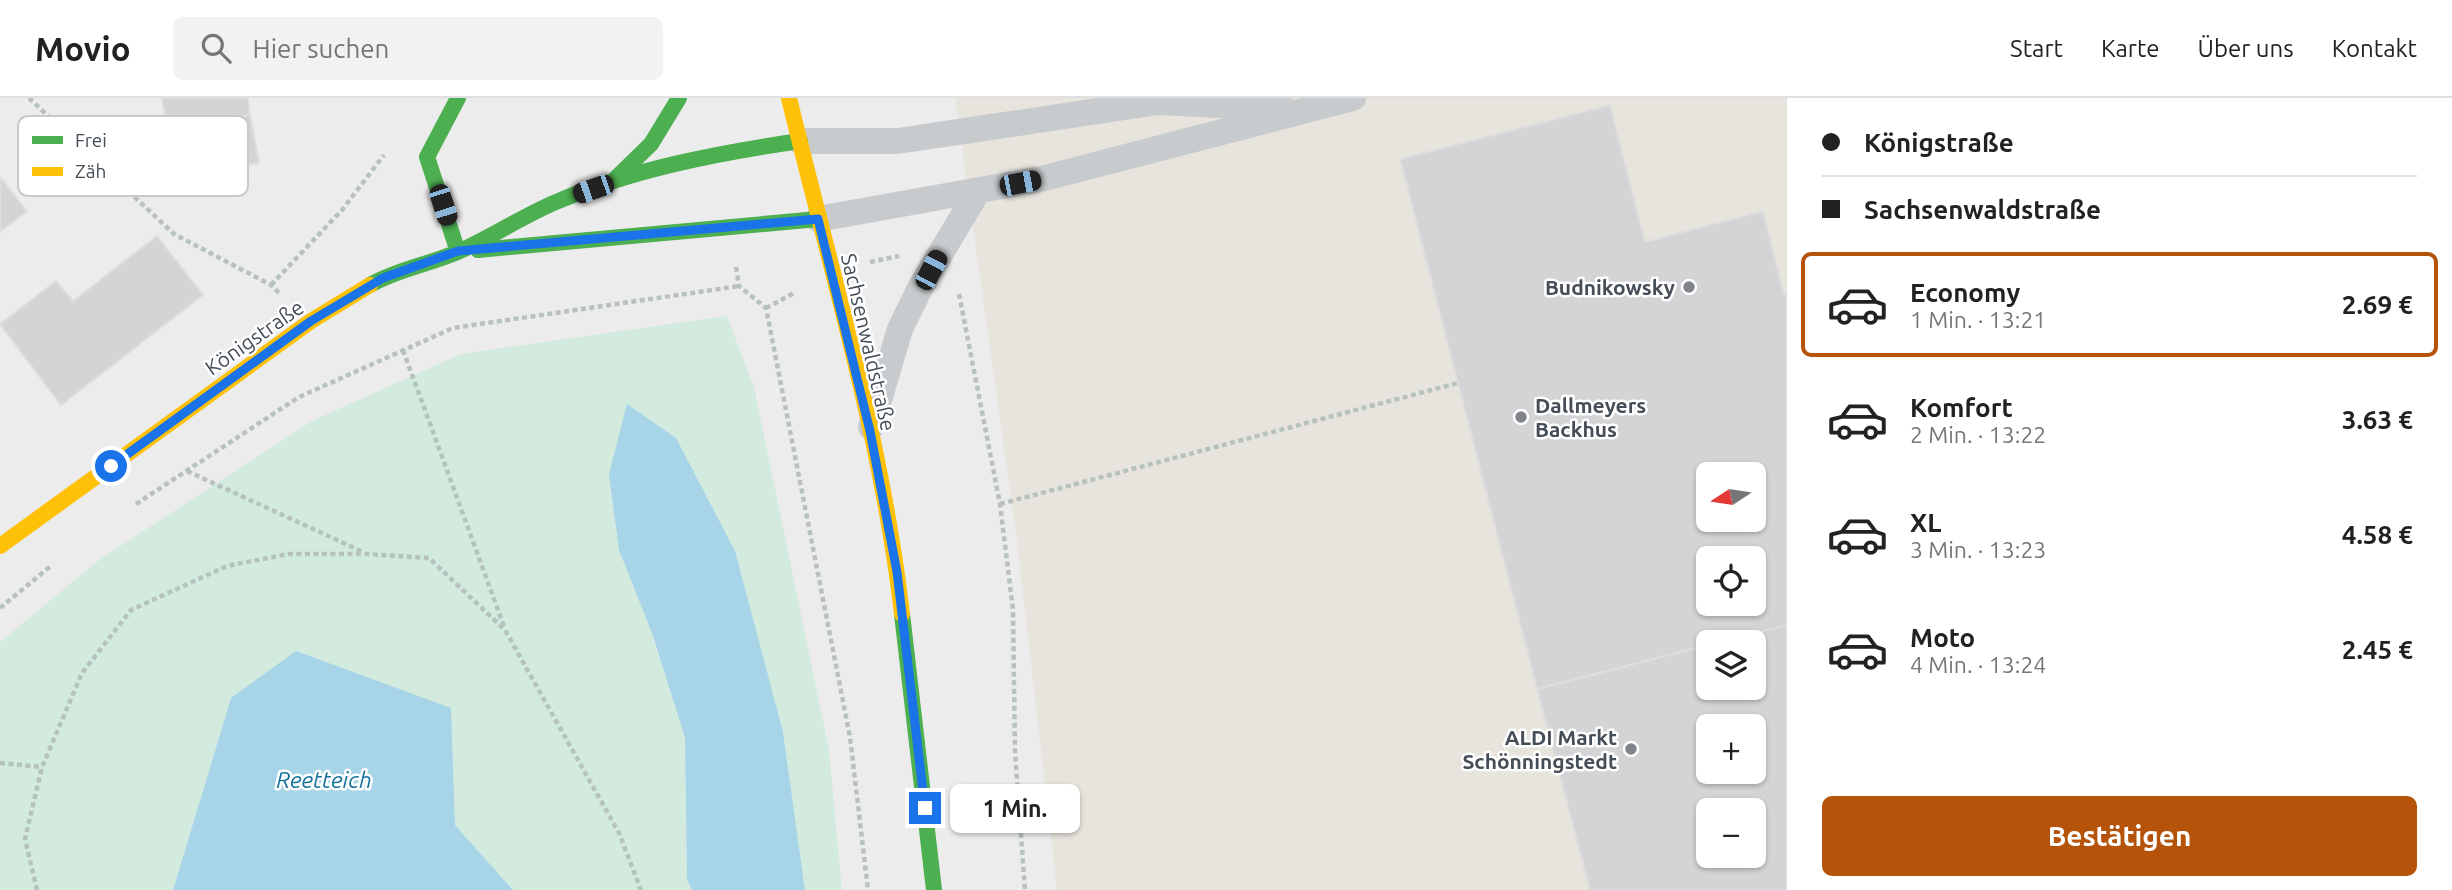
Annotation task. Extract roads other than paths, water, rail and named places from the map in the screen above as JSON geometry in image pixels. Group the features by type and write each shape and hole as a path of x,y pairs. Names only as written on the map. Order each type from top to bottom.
{"main road":[{"path":"458,98 428,158 458,251 818,219"},
{"path":"612,183 652,144 679,98"},
{"name":"Sachsenwaldstraße","path":"789,98 870,431 897,572 934,890"},
{"name":"Königstraße","path":"0,546 311,321 383,278 458,251 556,202 612,183 712,154 800,141"}],"lane":[{"path":"818,219 1079,170 1353,98"},
{"path":"800,141 898,141 1158,102 1309,109"},
{"path":"870,431 900,329 978,191"}],"water":[{"path":"627,404 676,438 735,551 783,732 805,890 692,890 687,879 685,738 653,636 619,550 609,474"},
{"name":"Reetteich","path":"296,651 451,708 455,825 513,890 173,890 231,698"}],"place":[{"name":"Budnikowsky","path":"1689,287"},
{"name":"Dallmeyers Backhus","path":"1521,417"},
{"name":"ALDI Markt Schönningstedt","path":"1631,749"}]}
